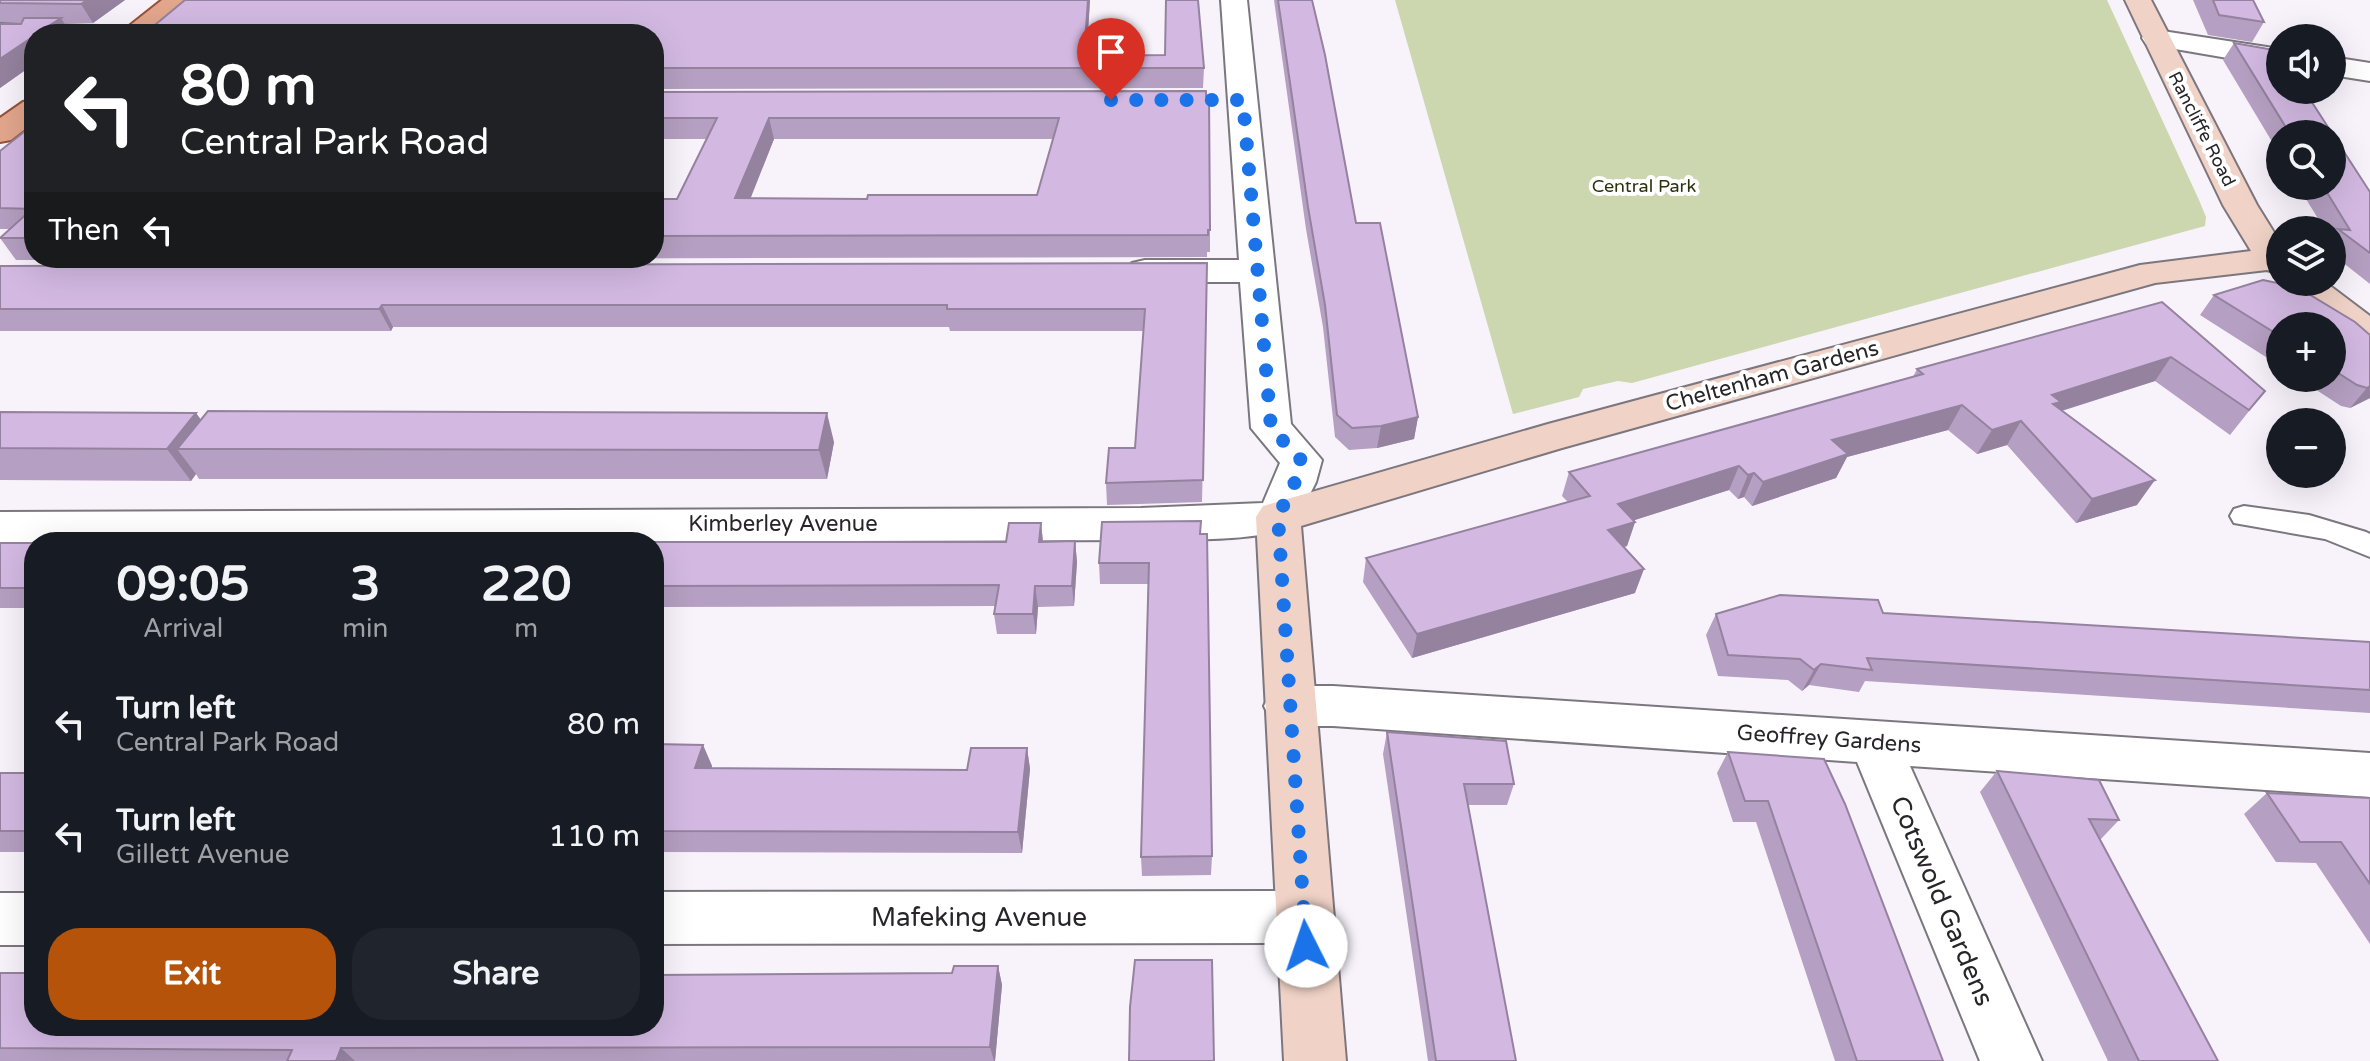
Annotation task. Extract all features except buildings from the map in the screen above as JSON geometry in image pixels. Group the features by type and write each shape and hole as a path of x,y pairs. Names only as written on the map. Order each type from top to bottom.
{"main road":[{"path":"147,24 179,0"},
{"name":"Rancliffe Road","path":"2138,0 2240,205 2266,244"},
{"path":"0,133 24,115"},
{"name":"Cheltenham Gardens","path":"1278,517 1562,434 2153,273 2266,261"},
{"path":"2320,296 2370,334"},
{"path":"1278,517 1315,1061"}],"street":[{"path":"1234,0 1228,100 1259,271 1271,428 1301,460 1300,477 1287,495 1278,517"},
{"path":"0,32 24,32"},
{"path":"2156,38 2266,56"},
{"path":"2346,68 2370,72"},
{"path":"1118,271 1259,271"},
{"name":"Kimberley Avenue","path":"0,528 1141,524 1213,523 1278,517"},
{"name":"Geoffrey Gardens","path":"1289,706 2370,775"},
{"name":"Cotswold Gardens","path":"1874,741 2011,1061"},
{"name":"Mafeking Avenue","path":"664,918 1304,917"},
{"path":"0,919 24,919"}],"lane":[{"path":"2244,516 2307,525 2352,536 2370,547"}],"green space":[{"name":"Central Park","path":"1395,0 2107,0 2199,200 2206,217 2205,226 1632,383 1618,381 1583,389 1579,397 1513,414"}],"route":[{"path":"1111,100 1243,100 1268,363 1271,428 1301,460 1300,477 1287,495 1278,517 1306,946"}]}
